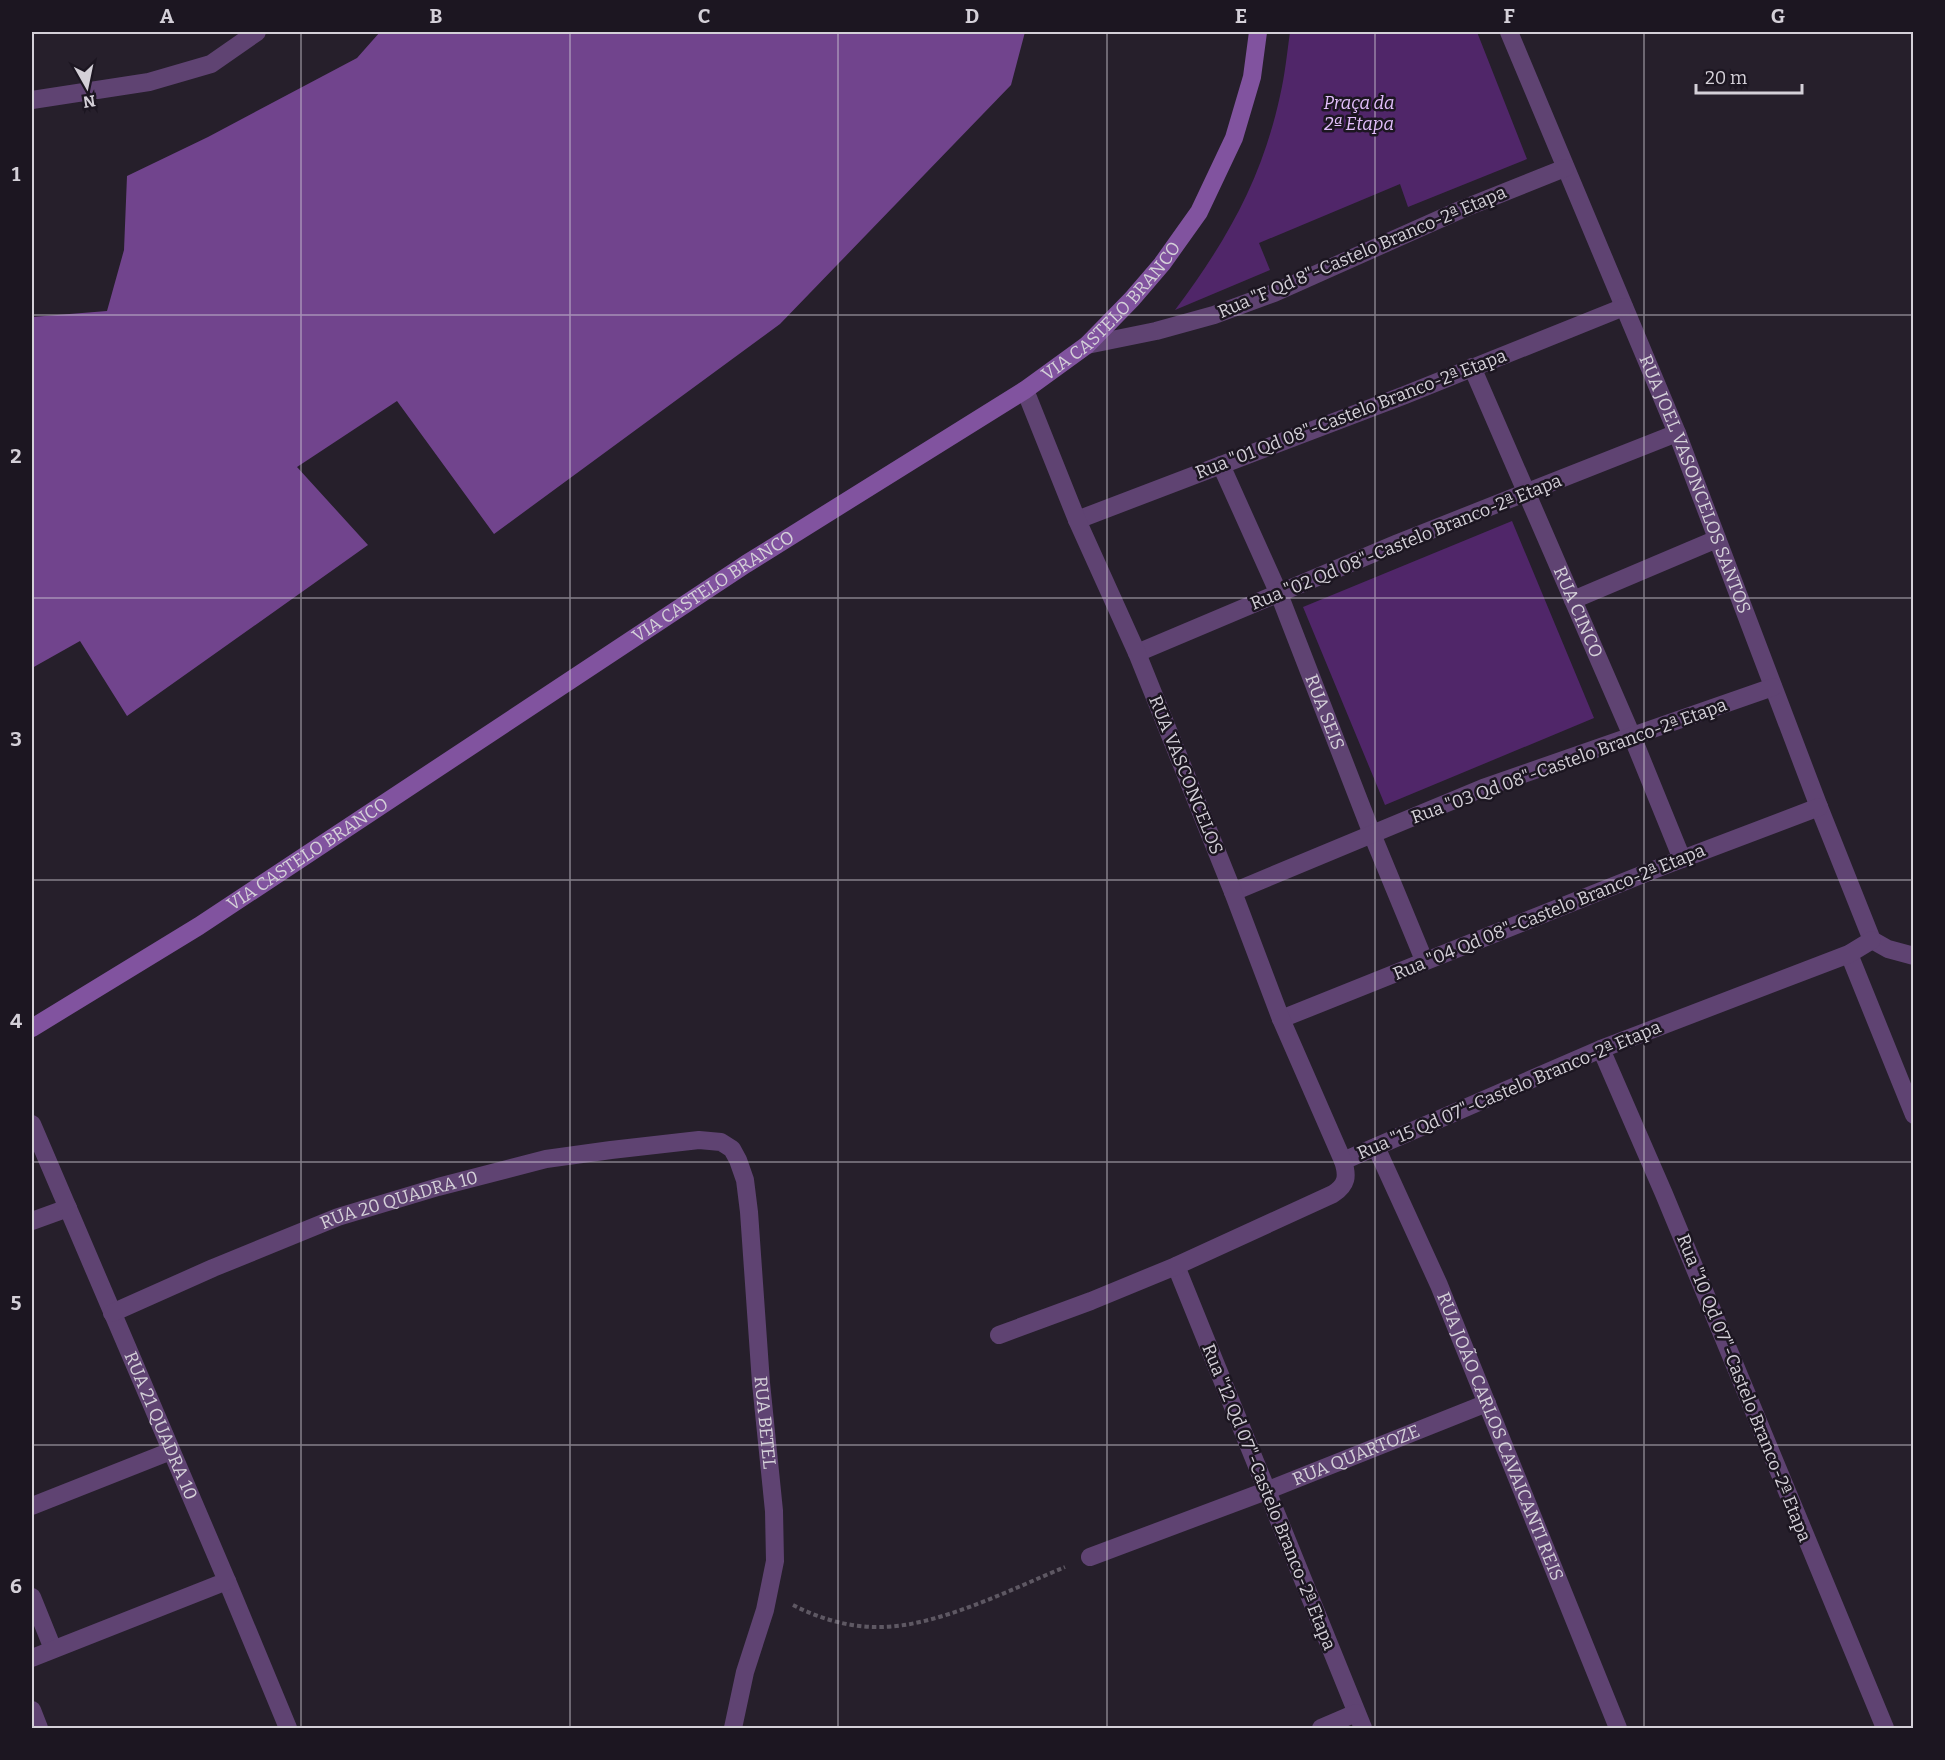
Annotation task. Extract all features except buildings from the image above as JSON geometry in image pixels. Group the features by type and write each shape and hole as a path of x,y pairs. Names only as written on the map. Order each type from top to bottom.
{"main road":[{"name":"VIA CASTELO BRANCO","path":"32,1028 199,926 746,564 1025,390 1087,345 1162,264 1199,212 1234,138 1251,77 1258,32"}],"street":[{"path":"32,100 149,82 211,64 257,32"},
{"name":"RUA JOEL VASONCELOS SANTOS","path":"1509,32 1677,433 1872,940"},
{"name":"Rua \"F Qd 8\"-Castelo Branco-2ª Etapa","path":"1087,345 1179,325 1274,293 1460,210 1565,168"},
{"name":"Rua \"01 Qd 08\"-Castelo Branco-2ª Etapa","path":"1077,520 1624,307"},
{"name":"RUA CINCO","path":"1472,368 1632,736 1682,859"},
{"name":"RUA VASCONCELOS","path":"1025,390 1077,520 1137,653 1233,892 1281,1019 1343,1161"},
{"name":"Rua \"02 Qd 08\"-Castelo Branco-2ª Etapa","path":"1137,653 1526,492 1677,433"},
{"name":"RUA SEIS","path":"1221,465 1279,594 1372,834 1424,960"},
{"path":"1573,600 1717,539"},
{"name":"Rua \"03 Qd 08\"-Castelo Branco-2ª Etapa","path":"1233,892 1484,788 1773,687"},
{"name":"Rua \"04 Qd 08\"-Castelo Branco-2ª Etapa","path":"1281,1019 1424,960 1819,807"},
{"path":"1872,940 1888,949 1914,956"},
{"name":"Rua \"15 Qd 07\"-Castelo Branco-2ª Etapa","path":"999,1335 1176,1266 1332,1194 1344,1184 1347,1171 1343,1161 1601,1049 1849,954 1872,940"},
{"path":"1849,954 1914,1115"},
{"name":"Rua \"10 Qd 07\"-Castelo Branco-2ª Etapa","path":"1601,1049 1664,1194 1885,1728"},
{"name":"RUA 21 QUADRA 10","path":"32,1124 288,1728"},
{"name":"RUA 20 QUADRA 10","path":"112,1312 213,1268 338,1218 438,1187 546,1159 699,1140"},
{"name":"RUA BETEL","path":"699,1140 721,1142 732,1149 745,1180 774,1511 775,1561 769,1592 745,1672 733,1728"},
{"name":"RUA JOÃO CARLOS CAVAICANTI REIS","path":"1376,1147 1439,1285 1618,1728"},
{"path":"32,1221 68,1208"},
{"name":"Rua \"12 Qd 07\"-Castelo Branco-2ª Etapa","path":"1176,1266 1360,1721"},
{"name":"RUA QUARTOZE","path":"1090,1557 1266,1491 1487,1403"},
{"path":"32,1506 171,1451"},
{"path":"32,1658 227,1581"},
{"path":"32,1597 53,1649"},
{"path":"32,1710 39,1728"},
{"path":"1321,1728 1360,1721"}],"path":[{"path":"769,1592 816,1617 880,1628 915,1624 978,1603 1090,1557"}],"green space":[{"name":"Praça da 2ª Etapa","path":"1290,32 1477,32 1527,159 1408,207 1400,184 1259,243 1270,270 1175,310 1226,234 1252,182 1263,155 1280,96"},
{"path":"1512,521 1594,718 1385,805 1303,607"}],"shaded area":[{"path":"380,32 1025,32 1011,85 780,324 494,534 397,401 297,467 368,545 127,716 80,641 32,668 32,317 107,311 124,250 127,176 208,137 357,58"}]}
